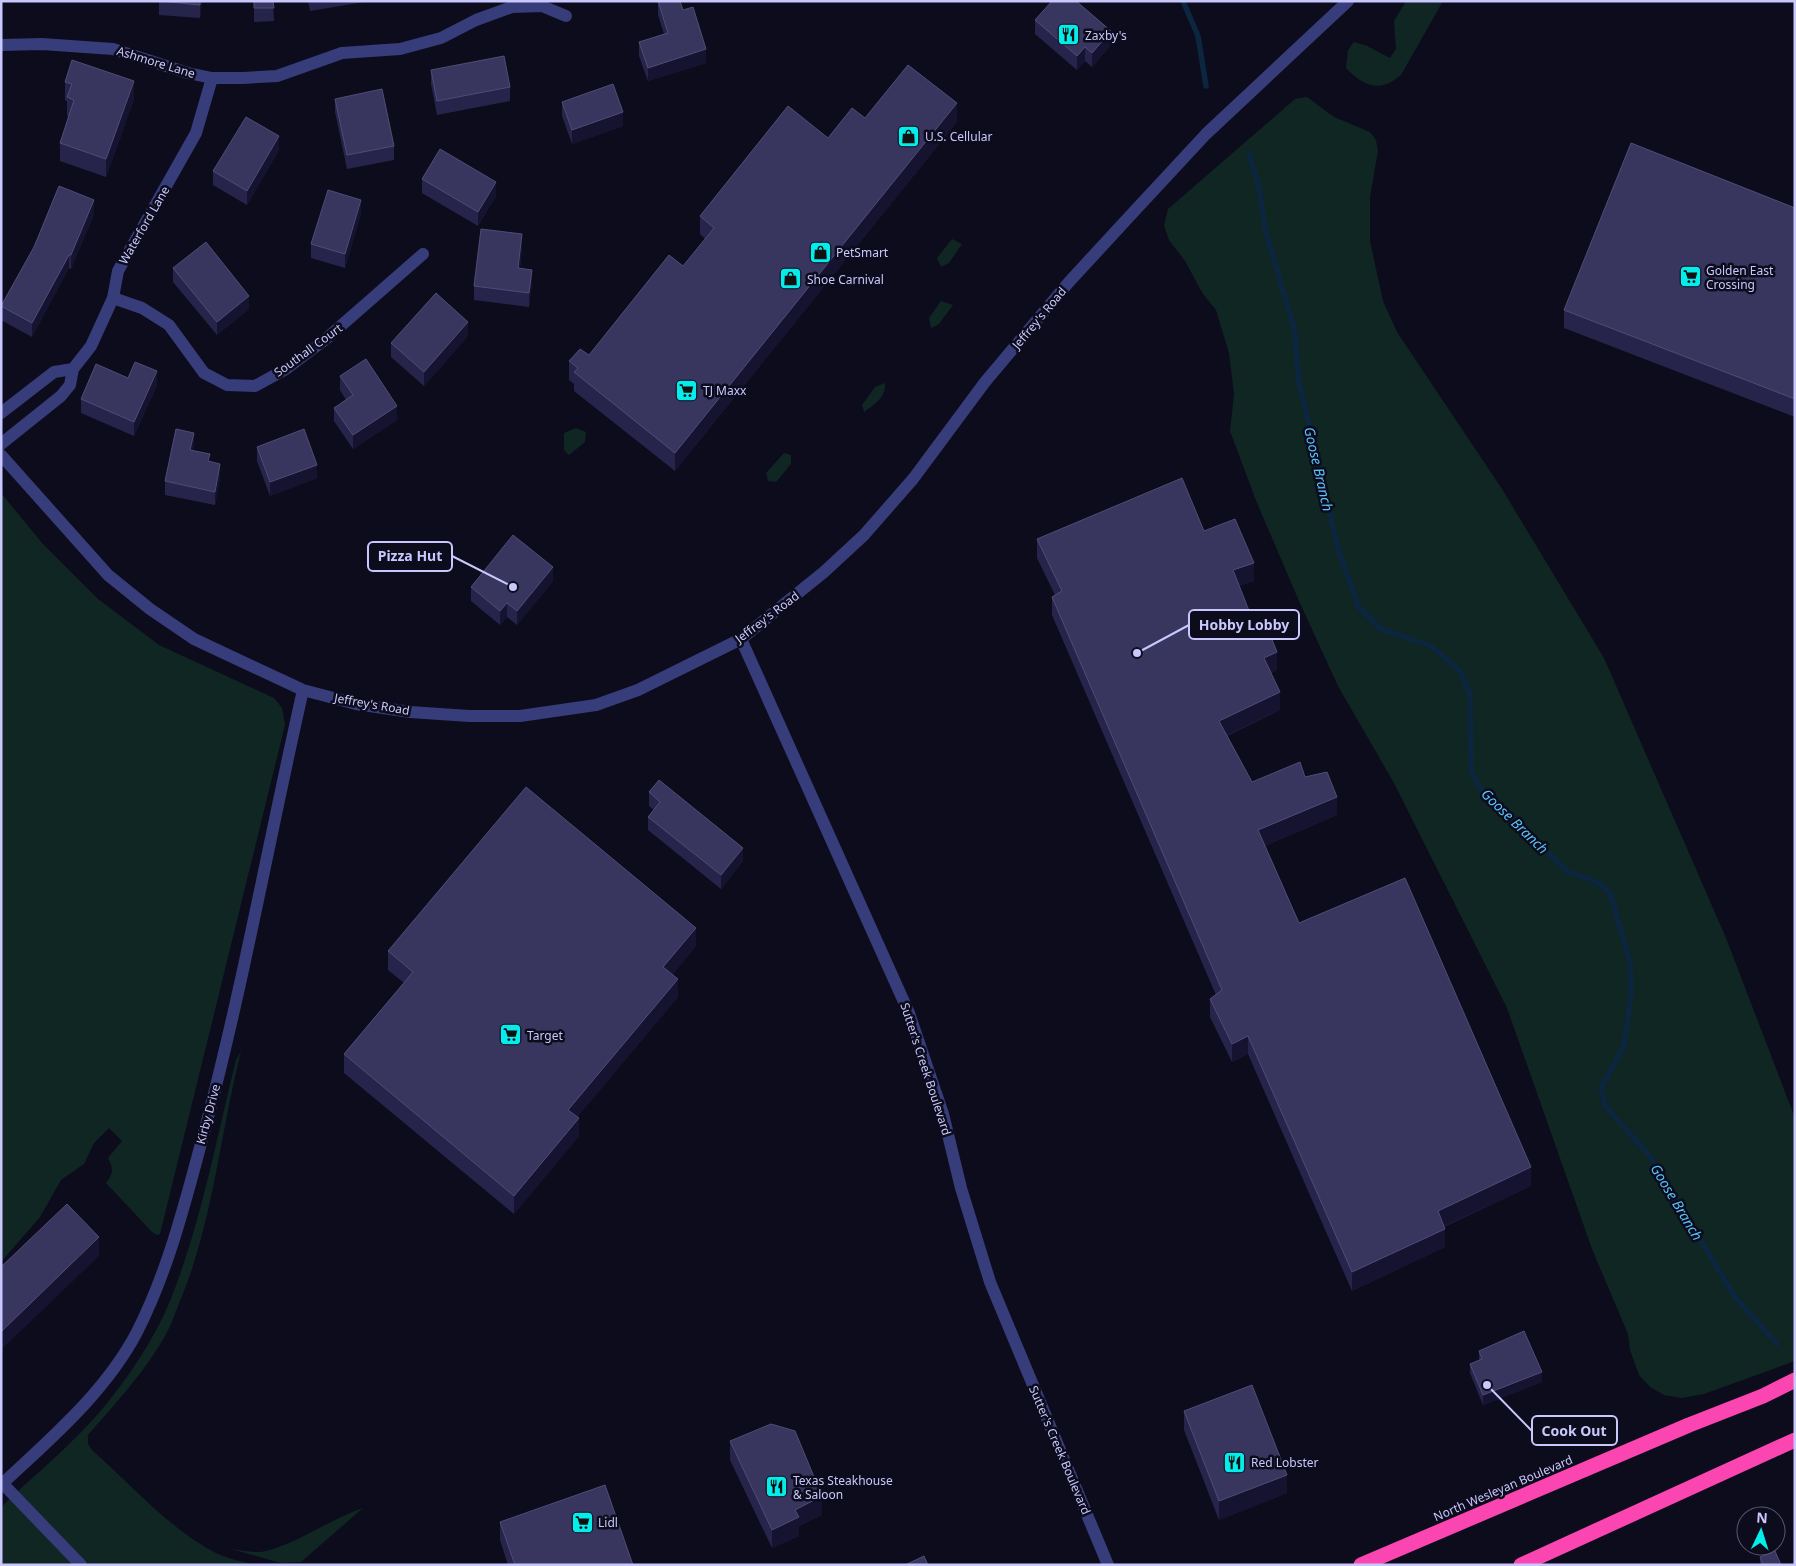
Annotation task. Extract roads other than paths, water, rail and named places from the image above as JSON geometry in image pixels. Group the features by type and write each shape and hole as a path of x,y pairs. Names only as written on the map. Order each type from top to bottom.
{"highway":[{"name":"North Wesleyan Boulevard","path":"1361,1565 1690,1425 1763,1396 1795,1380"},
{"path":"1521,1565 1795,1440"}],"street":[{"name":"Jeffrey's Road","path":"1,455 108,575 150,609 194,639 303,690 356,704 410,712 520,716 596,705 638,690 741,638 824,572 864,535 913,479 985,382 1069,282 1206,134 1348,1"},
{"name":"Ashmore Lane","path":"1,45 42,44 113,48 188,73 212,78 277,76 342,53 400,49 441,38 476,20 512,7 542,6 566,16"},
{"name":"Waterford Lane","path":"1,444 61,396 70,385 73,369 91,346 114,298 118,271 196,133 212,78"},
{"name":"Southall Court","path":"114,298 142,308 169,325 204,373 227,385 255,386 286,369 327,338 424,254"},
{"path":"1,413 54,372 73,369"},
{"name":"Sutter's Creek Boulevard","path":"741,638 909,1013 943,1114 961,1188 990,1282 1108,1565"},
{"name":"Kirby Drive","path":"2,1485 66,1424 103,1382 136,1333 160,1279 179,1226 229,1037 303,690"},
{"path":"2,1485 81,1565"}],"waterway":[{"name":"Goose Branch","path":"1183,1 1198,36 1206,86"},
{"name":"Goose Branch","path":"1249,154 1259,187 1265,229 1294,328 1299,382 1339,552 1359,608 1381,629 1431,646 1460,671 1470,695 1471,770 1478,786 1568,872 1595,881 1610,892 1630,963 1631,995 1624,1046 1601,1088 1605,1106 1649,1155 1735,1297 1777,1344"}],"place":[{"name":"Zaxby's","path":"1069,35"},
{"name":"U.S. Cellular","path":"909,136"},
{"name":"PetSmart","path":"820,252"},
{"name":"Golden East Crossing","path":"1690,277"},
{"name":"Shoe Carnival","path":"791,279"},
{"name":"TJ Maxx","path":"687,390"},
{"name":"Pizza Hut","path":"513,587"},
{"name":"Hobby Lobby","path":"1137,653"},
{"name":"Target","path":"511,1035"},
{"name":"Cook Out","path":"1487,1385"},
{"name":"Red Lobster","path":"1235,1462"},
{"name":"Texas Steakhouse & Saloon","path":"777,1487"},
{"name":"Lidl","path":"582,1522"}]}
